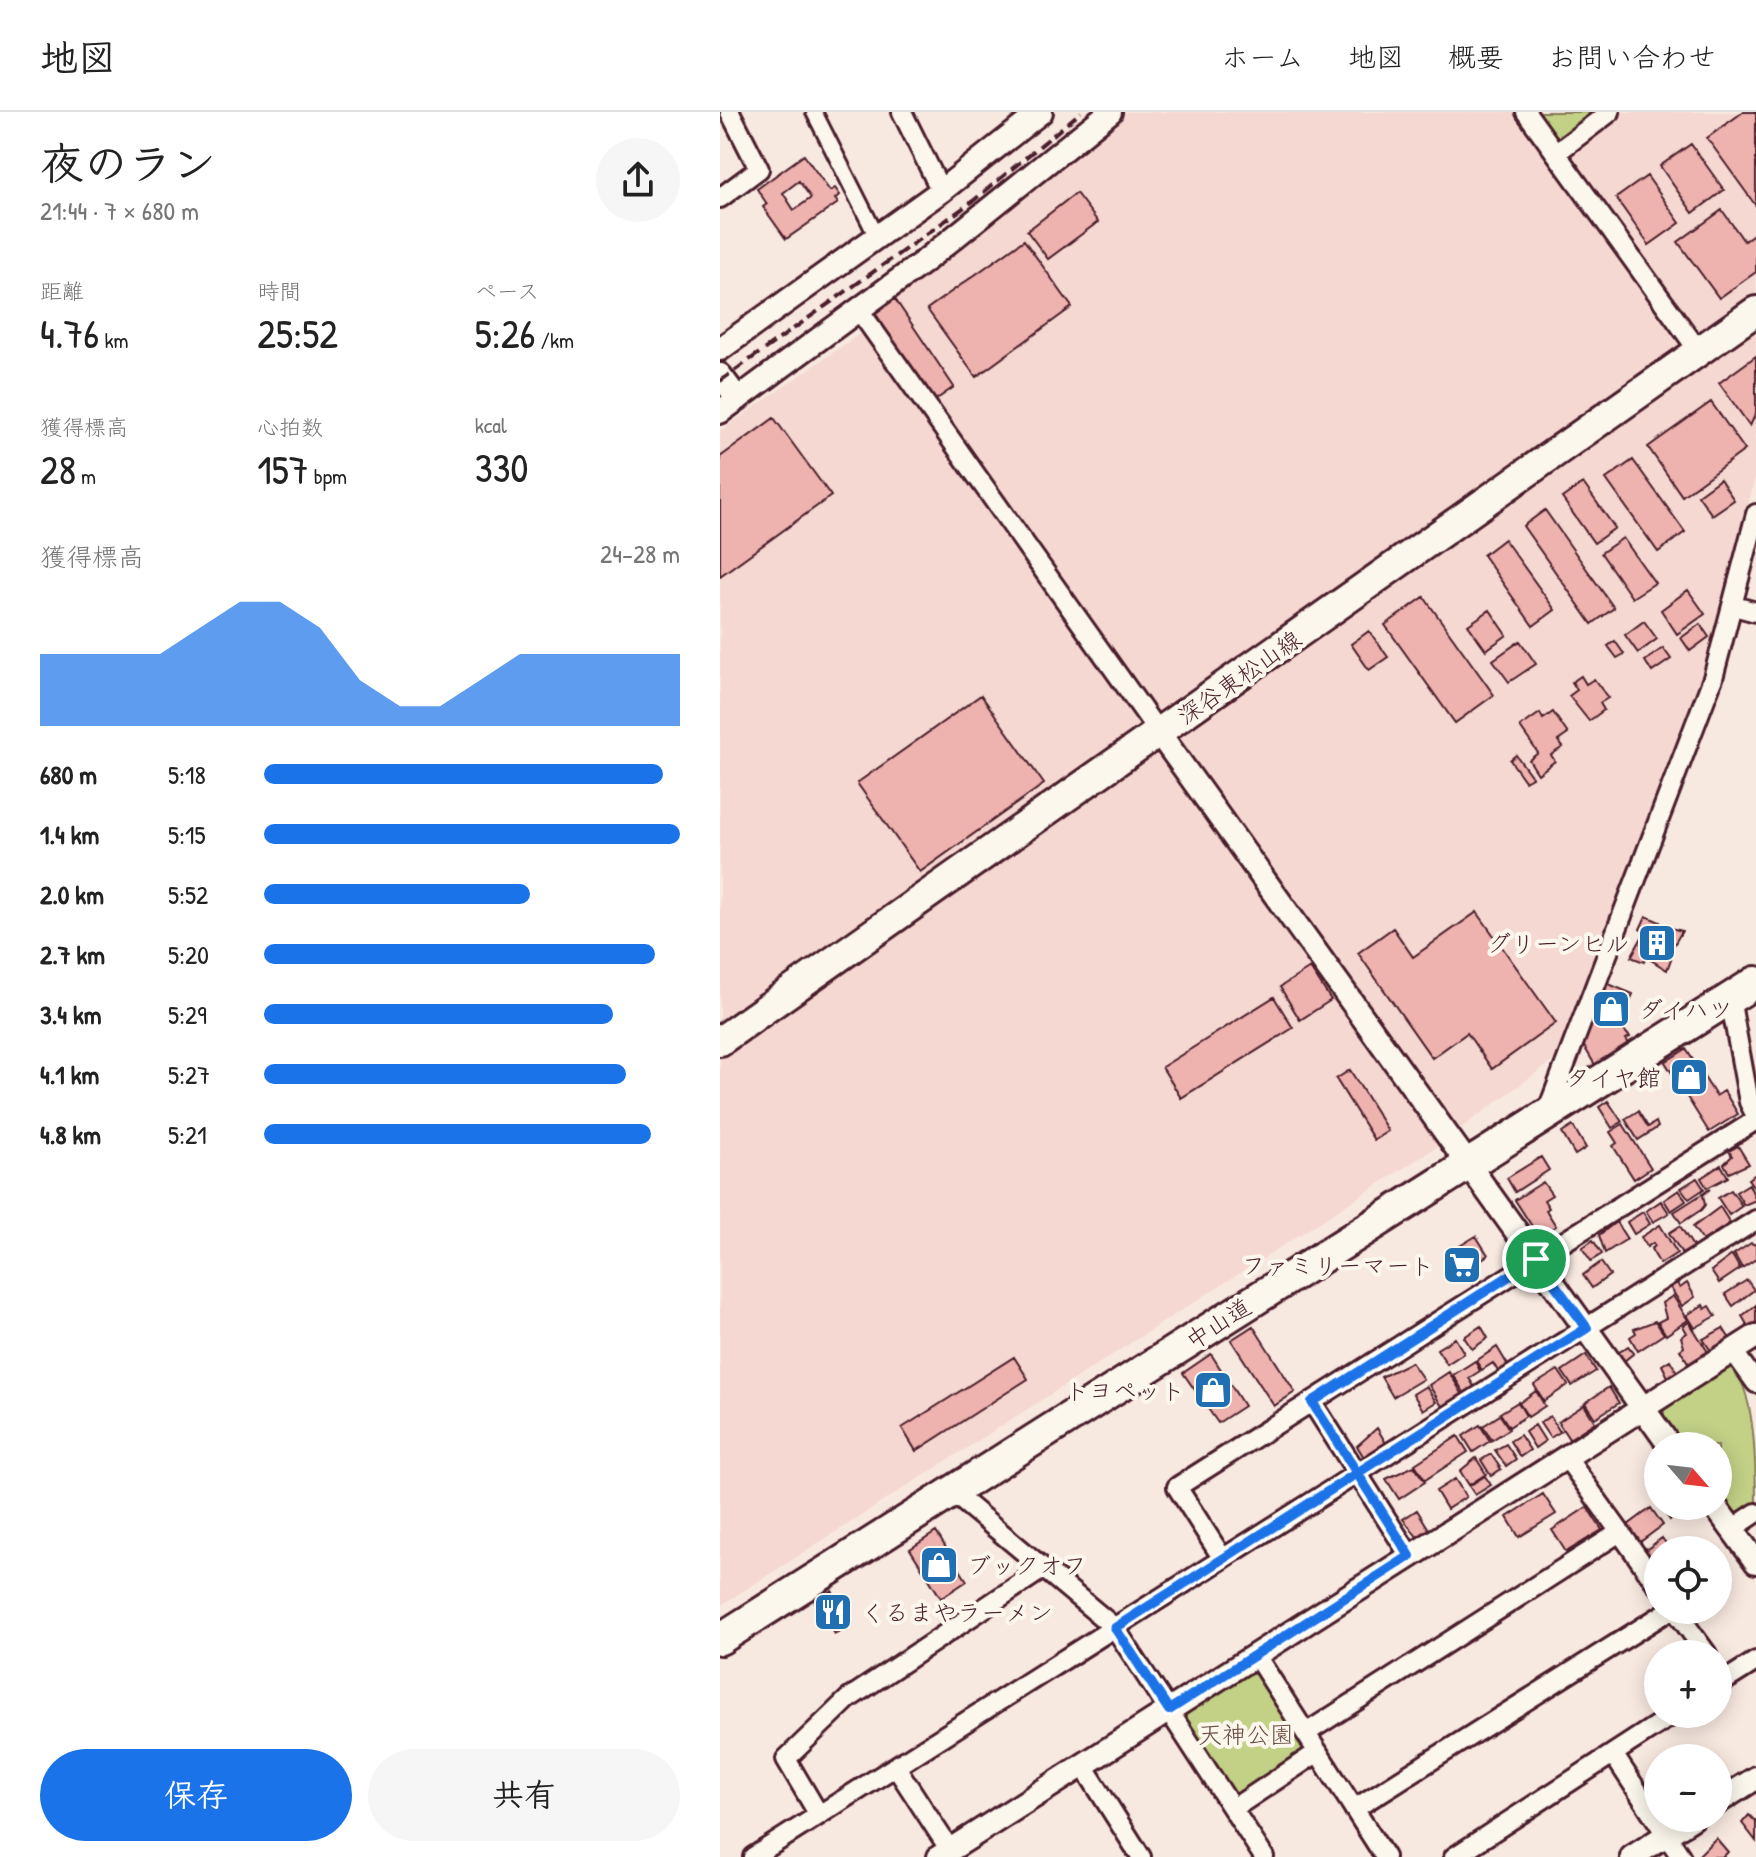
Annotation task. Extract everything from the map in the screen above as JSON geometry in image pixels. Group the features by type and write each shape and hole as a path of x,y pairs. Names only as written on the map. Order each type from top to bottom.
{"highway":[{"name":"中山道","path":"720,1639 1468,1161 1756,982"}],"main road":[{"name":"深谷東松山線","path":"720,1041 1756,311"}],"street":[{"path":"720,198 759,169 730,112"},
{"path":"814,112 877,237"},
{"path":"902,112 941,191"},
{"path":"720,349 941,191 1041,112"},
{"path":"720,375 729,406 859,310 1110,112"},
{"path":"1526,112 1698,350"},
{"path":"1556,153 1610,112"},
{"path":"859,310 1660,1432"},
{"path":"1547,1112 1694,732 1734,606 1756,514"},
{"path":"1734,606 1756,612"},
{"path":"1223,1559 1177,1487 1756,1118 1749,1102 1730,998"},
{"path":"753,1857 1756,1220"},
{"path":"896,1767 945,1853 1756,1336"},
{"path":"1733,1351 1756,1383"},
{"path":"1312,1402 1410,1556"},
{"path":"1566,1457 1644,1566"},
{"path":"952,1492 1115,1628 1264,1857"},
{"path":"1732,1529 1756,1513"},
{"path":"1725,1520 1756,1562"},
{"path":"1306,1733 1620,1532"},
{"path":"819,1815 786,1759 848,1699 1044,1568"},
{"path":"1354,1809 1651,1624"},
{"path":"1684,1624 1696,1640"},
{"path":"1255,1654 1385,1857"},
{"path":"1732,1673 1756,1661"},
{"path":"1454,1857 1653,1728"},
{"path":"1234,1808 1318,1752"},
{"path":"1613,1754 1681,1857"},
{"path":"1084,1767 1138,1852 1118,1857"},
{"path":"1732,1793 1756,1778"},
{"path":"1632,1857 1671,1832"}],"shaded area":[{"path":"1110,112 1756,112 1756,474 1705,675 1561,1055 1450,1136 859,310"},
{"path":"868,328 1446,1141 720,1606 720,431"}],"green space":[{"path":"1533,112 1598,112 1560,141 1552,139"},
{"path":"1728,1365 1737,1374 1744,1389 1752,1429 1756,1508 1743,1516 1732,1514 1732,1432 1675,1432 1664,1416 1664,1407"},
{"name":"天神公園","path":"1250,1669 1257,1671 1307,1749 1240,1797 1234,1796 1185,1719 1186,1710"}],"building":[{"path":"1743,112 1756,112 1756,206 1707,138"},
{"path":"1691,144 1724,190 1693,213 1660,166"},
{"path":"804,155 830,191 835,188 840,195 835,199 838,203 786,239 763,207 767,204 757,189","holes":["799,181 811,198 794,210 783,193"]},
{"path":"1647,176 1680,223 1649,245 1616,198"},
{"path":"1076,193 1098,222 1048,259 1027,231"},
{"path":"1722,210 1744,241 1756,232 1756,272 1719,298 1678,242"},
{"path":"1024,240 1072,307 976,377 927,309"},
{"path":"895,299 954,387 934,401 875,313"},
{"path":"1756,356 1756,413 1750,426 1719,383"},
{"path":"1711,402 1745,450 1682,496 1648,447"},
{"path":"774,418 831,496 720,576 720,457"},
{"path":"1633,460 1685,532 1658,552 1606,479"},
{"path":"1720,479 1734,500 1712,515 1698,495"},
{"path":"1583,483 1615,528 1594,543 1562,498"},
{"path":"1545,510 1614,608 1592,624 1523,526"},
{"path":"1623,538 1655,583 1632,598 1601,553"},
{"path":"1504,539 1555,610 1533,626 1483,555"},
{"path":"1688,590 1705,614 1677,634 1661,610"},
{"path":"1424,597 1494,695 1455,723 1385,625"},
{"path":"1490,610 1507,635 1486,650 1468,625"},
{"path":"1644,621 1657,639 1638,653 1625,635"},
{"path":"1700,624 1709,637 1690,651 1681,638"},
{"path":"1369,631 1388,657 1369,670 1351,644"},
{"path":"1520,641 1536,664 1509,682 1493,660"},
{"path":"1615,641 1624,654 1617,658 1608,646"},
{"path":"1663,648 1671,659 1652,672 1645,661"},
{"path":"1581,676 1586,684 1594,679 1608,698 1600,703 1604,710 1589,721 1569,696 1577,690 1572,682"},
{"path":"981,695 1044,784 920,872 857,783"},
{"path":"1553,712 1568,734 1558,741 1563,747 1551,755 1555,761 1538,774 1529,760 1538,753 1520,727 1540,713 1543,719"},
{"path":"1516,755 1532,777 1525,781 1510,760"},
{"path":"1477,912 1556,1023 1492,1069 1467,1033 1432,1058 1358,953 1393,928 1413,957"},
{"name":"グリーンヒル","path":"1646,916 1660,922 1659,925 1682,931 1667,957 1671,959 1667,970 1646,957 1644,962 1631,957 1645,932 1640,929"},
{"path":"1310,968 1331,1000 1300,1020 1280,987"},
{"name":"ダイハツ","path":"1606,983 1633,994 1620,1026 1630,1037 1626,1039 1629,1044 1595,1065 1582,1043"},
{"path":"1274,997 1293,1028 1181,1098 1162,1067"},
{"name":"タイヤ館","path":"1686,1049 1716,1096 1724,1091 1738,1114 1709,1132 1665,1062"},
{"path":"1350,1070 1388,1131 1374,1140 1336,1079"},
{"path":"1608,1101 1622,1122 1612,1128 1599,1107"},
{"path":"1638,1111 1648,1127 1656,1122 1658,1127 1638,1140 1625,1119"},
{"path":"1623,1124 1651,1168 1634,1179 1613,1146 1617,1143 1610,1132"},
{"path":"1573,1126 1586,1148 1575,1155 1562,1133"},
{"path":"1738,1146 1749,1164 1729,1173 1724,1164 1732,1156 1729,1151"},
{"path":"1541,1157 1549,1170 1515,1192 1507,1178"},
{"path":"1721,1165 1728,1177 1707,1188 1701,1178"},
{"path":"1756,1174 1756,1190 1748,1179"},
{"path":"1697,1178 1704,1189 1689,1199 1681,1188"},
{"path":"1543,1182 1552,1195 1544,1200 1549,1208 1546,1210 1556,1226 1539,1237 1515,1200"},
{"path":"1749,1184 1756,1200 1744,1205 1736,1192"},
{"path":"1710,1189 1703,1195 1705,1205 1701,1210 1681,1223 1674,1212"},
{"path":"1679,1190 1686,1201 1671,1211 1664,1200"},
{"path":"1731,1190 1742,1206 1729,1215 1718,1198"},
{"path":"1661,1201 1669,1213 1653,1222 1646,1211"},
{"path":"1720,1207 1730,1223 1703,1241 1693,1227"},
{"path":"1643,1212 1650,1224 1634,1234 1627,1222"},
{"path":"1616,1222 1627,1239 1605,1253 1599,1235"},
{"path":"1660,1225 1677,1253 1660,1264 1651,1249 1655,1246 1653,1243 1647,1247 1641,1237"},
{"path":"1680,1226 1694,1248 1683,1255 1669,1233"},
{"name":"ファミリーマート","path":"1476,1236 1488,1255 1457,1275 1445,1255"},
{"path":"1593,1240 1602,1254 1591,1261 1582,1248"},
{"path":"1751,1243 1756,1245 1756,1259 1742,1268 1734,1254"},
{"path":"1732,1255 1740,1269 1719,1283 1711,1271"},
{"path":"1601,1262 1610,1275 1592,1288 1583,1275"},
{"path":"1747,1280 1754,1290 1733,1306 1725,1294"},
{"path":"1677,1283 1680,1288 1687,1283 1695,1297 1682,1306 1670,1287"},
{"path":"1673,1296 1688,1320 1666,1335 1658,1322 1666,1318 1662,1303"},
{"path":"1703,1305 1705,1309 1710,1306 1716,1316 1695,1328 1687,1315"},
{"path":"1756,1305 1756,1323 1749,1328 1742,1316"},
{"path":"1655,1321 1664,1334 1638,1351 1630,1337 1636,1333 1634,1329"},
{"path":"1689,1322 1708,1352 1689,1364 1680,1350 1684,1347 1681,1337 1687,1333 1683,1326"},
{"path":"1253,1326 1295,1392 1274,1406 1231,1340"},
{"path":"1481,1326 1488,1338 1472,1349 1464,1337"},
{"path":"1723,1328 1730,1339 1711,1351 1703,1339"},
{"path":"1455,1338 1464,1353 1447,1364 1437,1349"},
{"path":"1628,1346 1634,1353 1624,1361 1618,1353"},
{"path":"1497,1347 1509,1367 1499,1373 1493,1363 1482,1370 1476,1361"},
{"name":"トヨペット","path":"1211,1354 1244,1406 1218,1423 1183,1373"},
{"path":"1586,1355 1596,1371 1572,1386 1562,1371"},
{"path":"1014,1357 1028,1379 916,1451 902,1428"},
{"path":"1670,1360 1678,1374 1669,1379 1662,1365"},
{"path":"1475,1361 1480,1371 1469,1378 1475,1388 1465,1394 1453,1375"},
{"path":"1411,1362 1423,1379 1393,1397 1381,1377"},
{"path":"1558,1370 1568,1385 1544,1401 1534,1385"},
{"path":"1449,1372 1463,1395 1443,1408 1429,1385"},
{"path":"1426,1386 1436,1402 1423,1410 1413,1394"},
{"path":"1609,1387 1619,1403 1595,1418 1585,1403"},
{"path":"1536,1391 1545,1406 1528,1417 1519,1403"},
{"path":"1518,1402 1526,1416 1509,1427 1500,1413"},
{"path":"1584,1405 1595,1422 1569,1439 1558,1422"},
{"path":"1500,1415 1509,1429 1492,1440 1483,1426"},
{"path":"1550,1416 1560,1432 1550,1438 1540,1423"},
{"path":"1480,1425 1490,1441 1473,1452 1463,1436"},
{"path":"1535,1425 1545,1441 1535,1448 1525,1432"},
{"path":"1377,1428 1387,1445 1365,1459 1357,1446"},
{"path":"1520,1435 1530,1450 1520,1457 1510,1441"},
{"path":"1458,1436 1468,1452 1425,1480 1415,1464"},
{"path":"1506,1444 1516,1459 1506,1466 1495,1450"},
{"path":"1491,1454 1501,1469 1491,1476 1481,1460"},
{"path":"1476,1458 1486,1474 1469,1485 1460,1471"},
{"path":"1414,1466 1425,1482 1399,1499 1386,1479"},
{"path":"1485,1476 1491,1485 1475,1495 1469,1486"},
{"path":"1455,1479 1466,1497 1447,1509 1436,1491"},
{"path":"1543,1494 1556,1514 1519,1537 1507,1517"},
{"path":"1587,1507 1602,1530 1566,1552 1552,1530"},
{"path":"1417,1510 1430,1531 1418,1538 1403,1519"},
{"path":"1644,1513 1644,1520 1659,1520 1663,1525 1644,1536 1636,1545 1624,1528"},
{"name":"ブックオフ","path":"936,1532 967,1581 941,1598 910,1549"},
{"name":"くるまやラーメン","path":"832,1591 852,1623 835,1634 815,1602"},
{"path":"1749,1815 1756,1822 1756,1841 1742,1823"},
{"path":"1716,1838 1728,1852 1723,1857 1697,1857"}],"railway":[{"path":"720,381 973,201 1081,112"}],"place":[{"name":"グリーンヒル","path":"1657,943"},
{"name":"ダイハツ","path":"1611,1009"},
{"name":"タイヤ館","path":"1689,1077"},
{"name":"ファミリーマート","path":"1462,1265"},
{"name":"トヨペット","path":"1213,1390"},
{"name":"ブックオフ","path":"939,1565"},
{"name":"くるまやラーメン","path":"833,1612"}],"route":[{"path":"1536,1259 1312,1402 1357,1473 1115,1628 1169,1710 1410,1556 1357,1473 1587,1328 1536,1259"}]}
